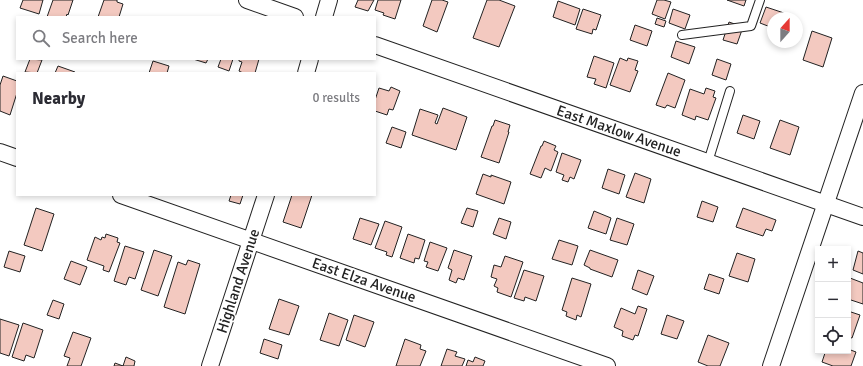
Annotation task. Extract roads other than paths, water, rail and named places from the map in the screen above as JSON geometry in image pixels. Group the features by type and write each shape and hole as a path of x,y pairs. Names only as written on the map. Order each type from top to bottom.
{"street":[{"path":"247,0 292,16"},
{"path":"324,16 329,0"},
{"name":"East Maxlow Avenue","path":"376,45 863,217"},
{"path":"306,72 310,60"},
{"path":"772,366 863,94"},
{"path":"0,152 16,158"},
{"name":"East Elza Avenue","path":"124,196 606,366"},
{"name":"Highland Avenue","path":"210,366 266,196"}],"lane":[{"path":"682,35 751,26 760,0"},
{"path":"708,162 730,92"}]}
